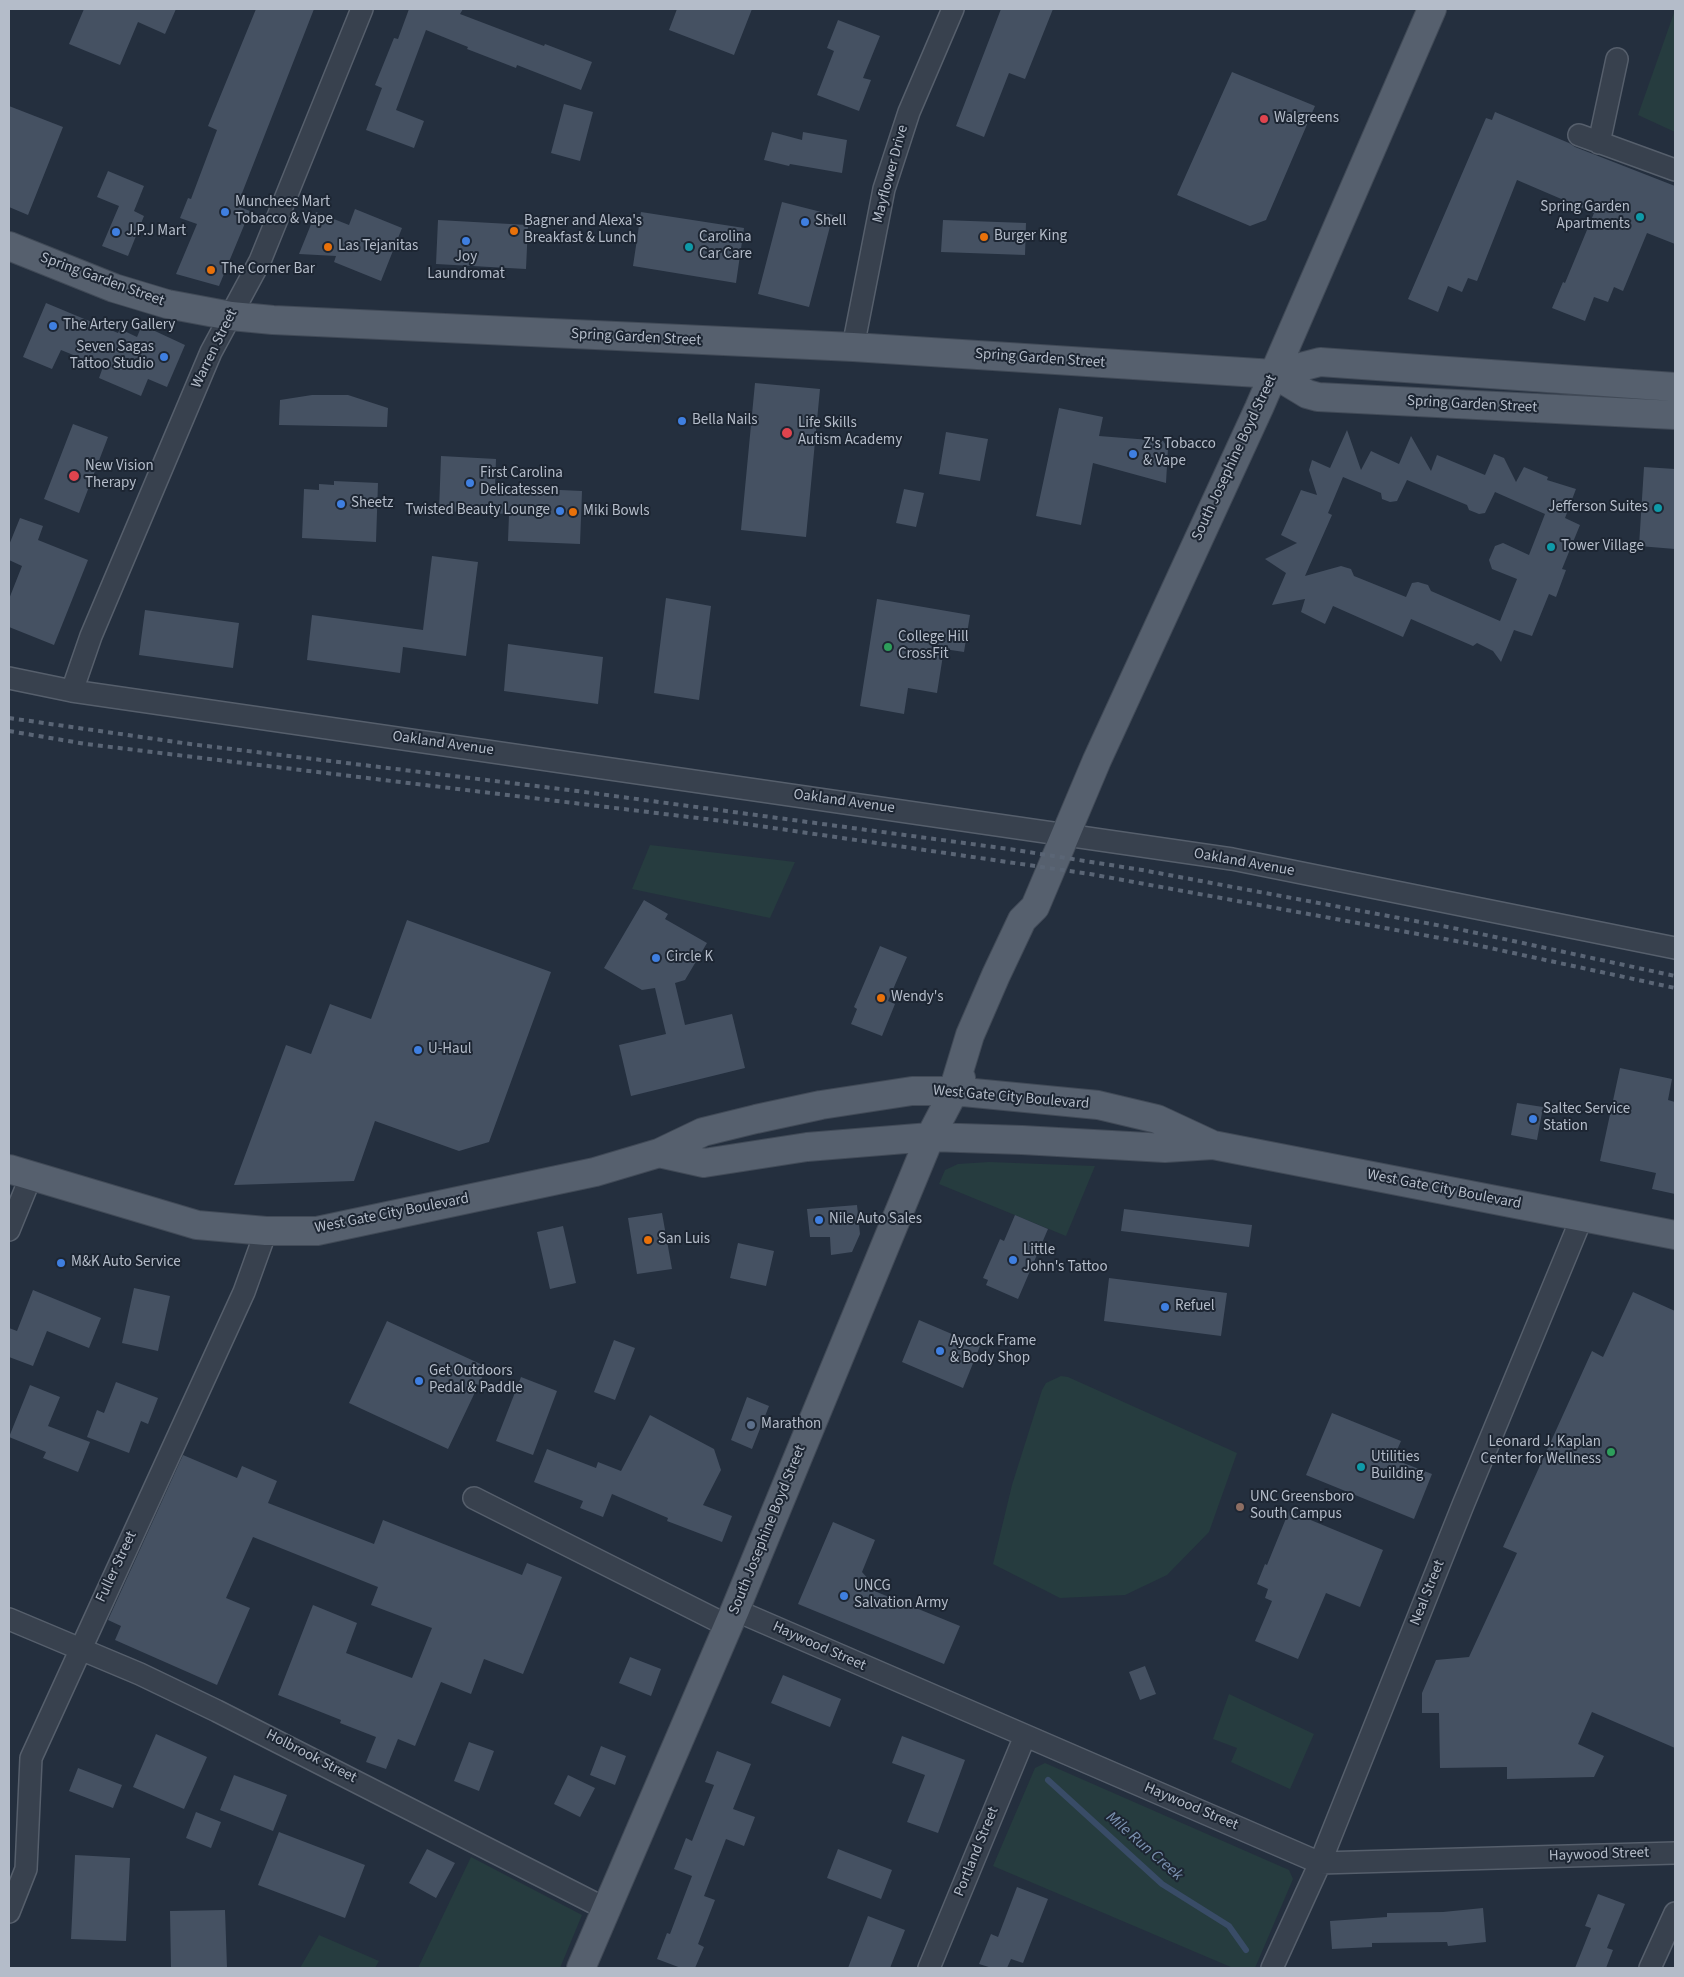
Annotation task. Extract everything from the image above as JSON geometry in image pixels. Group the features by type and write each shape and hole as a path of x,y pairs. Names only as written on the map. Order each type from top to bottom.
{"main road":[{"name":"South Josephine Boyd Street","path":"581,1968 732,1618 930,1137 953,1090 985,1041 1036,926 1035,907 1097,760 1274,374 1432,9"},
{"name":"Spring Garden Street","path":"9,246 114,288 168,304 231,316 407,327 853,347 1274,374 1320,362 1675,386"},
{"name":"Spring Garden Street","path":"1274,374 1307,394 1318,397 1675,415"},
{"name":"West Gate City Boulevard","path":"20,1172 196,1225 266,1231 317,1231 595,1172 659,1153 703,1132 756,1119 821,1105 912,1091 953,1090 1098,1105 1156,1119 1214,1145 1675,1235"},
{"name":"West Gate City Boulevard","path":"659,1153 704,1163 807,1147 930,1137 1165,1148 1214,1145"}],"street":[{"name":"Warren Street","path":"72,691 91,636 211,352 260,261 362,9"},
{"name":"Mayflower Drive","path":"853,347 884,189 909,112 952,9"},
{"path":"1599,142 1617,59"},
{"path":"1579,135 1675,170"},
{"name":"Oakland Avenue","path":"9,678 72,691 1232,859 1675,948"},
{"path":"9,1230 20,1172"},
{"name":"Neal Street","path":"1272,1968 1320,1863 1463,1505 1582,1216"},
{"name":"Fuller Street","path":"9,1912 26,1869 31,1758 244,1292 266,1231"},
{"name":"Haywood Street","path":"474,1498 732,1618 1025,1736 1320,1863 1675,1853"},
{"name":"Holbrook Street","path":"9,1619 157,1682 300,1752 606,1909"},
{"name":"Portland Street","path":"929,1968 1025,1736"},
{"path":"1650,1968 1675,1913"}],"green space":[{"path":"1675,10 1675,132 1638,115"},
{"path":"650,845 795,862 770,918 632,889"},
{"path":"989,1162 1095,1166 1066,1236 939,1184 945,1170 958,1164"},
{"path":"1061,1376 1068,1377 1237,1453 1209,1532 1167,1575 1125,1595 1060,1598 993,1564 1012,1485 1042,1390 1046,1383"},
{"path":"1229,1694 1314,1734 1290,1789 1231,1762 1237,1748 1213,1739"},
{"path":"1045,1763 1289,1870 1293,1879 1255,1968 1233,1968 993,1866 1035,1768"},
{"path":"471,1857 582,1915 560,1968 418,1968"},
{"path":"319,1935 379,1961 375,1968 300,1968"}],"building":[{"path":"84,9 176,9 165,34 138,22 120,65 69,44"},
{"path":"256,9 314,9 237,206 250,211 219,286 176,274 197,224 180,218 188,198 191,199 217,130 208,126"},
{"path":"409,9 463,9 460,14 592,62 581,90 517,65 516,68 467,49 468,47 426,30 396,110 424,121 414,148 366,130 382,88 375,85 394,38 398,39"},
{"path":"677,9 752,9 734,55 669,30"},
{"path":"1001,9 1053,9 1025,79 1009,73 984,137 956,126"},
{"path":"838,20 880,36 863,78 871,80 859,111 817,95 834,51 827,48"},
{"name":"Walgreens","path":"1232,72 1315,106 1266,220 1250,226 1177,195"},
{"path":"564,104 593,112 580,161 551,153"},
{"path":"9,106 63,127 28,215 9,207"},
{"name":"Spring Garden Apartments","path":"1495,112 1575,147 1675,186 1675,244 1647,233 1623,291 1614,287 1608,302 1594,297 1585,321 1552,308 1563,282 1565,283 1594,213 1517,180 1477,281 1468,278 1462,292 1448,286 1438,312 1408,299 1486,118 1492,120"},
{"path":"772,132 802,140 803,132 847,140 842,173 790,164 789,166 764,160"},
{"path":"108,171 144,186 134,211 144,216 128,256 102,246 119,206 97,197"},
{"path":"782,202 833,215 809,307 758,294"},
{"path":"355,209 402,228 381,281 334,262 336,256 299,254 316,212 349,225"},
{"name":"Carolina Car Care","path":"641,212 744,228 736,283 633,266"},
{"path":"438,220 528,225 526,269 436,264"},
{"name":"Burger King","path":"943,220 1026,223 1025,255 941,252"},
{"path":"46,303 118,333 120,329 137,337 142,325 185,345 167,387 148,379 141,396 99,378 103,367 61,350 52,369 23,357"},
{"path":"755,383 820,389 806,537 741,530"},
{"path":"312,395 348,395 388,408 387,427 279,425 280,400"},
{"path":"1059,408 1103,417 1099,436 1163,441 1168,448 1166,483 1093,463 1081,525 1036,516"},
{"path":"73,424 108,437 79,513 44,499"},
{"name":"Tower Village","path":"1347,430 1361,470 1371,451 1399,464 1411,436 1431,471 1437,455 1485,475 1494,454 1504,458 1516,482 1524,467 1548,477 1547,480 1576,489 1565,518 1580,525 1562,569 1566,570 1556,597 1549,594 1532,636 1514,630 1501,662 1493,651 1477,643 1473,646 1411,619 1403,637 1333,606 1325,624 1301,612 1305,599 1272,605 1286,573 1265,559 1297,543 1281,535 1301,490 1317,495 1309,470 1312,460 1330,468","holes":["1343,477 1381,493 1382,499 1390,502 1397,501 1407,480 1467,505 1469,510 1479,514 1485,513 1495,492 1545,514 1529,555 1503,543 1495,546 1489,560 1492,569 1517,579 1500,621 1431,591 1428,585 1418,582 1412,583 1406,597 1354,576 1351,569 1341,566 1305,576 1332,515 1328,513"]},
{"path":"946,432 988,439 980,481 939,474"},
{"path":"441,456 496,459 495,487 582,491 580,544 508,541 509,514 439,511"},
{"name":"Jefferson Suites","path":"1644,467 1675,469 1675,549 1639,546"},
{"path":"334,481 378,483 376,542 302,538 304,489 319,490 319,484 334,485"},
{"path":"904,489 924,493 916,527 896,523"},
{"path":"20,518 43,526 38,540 88,560 54,645 9,627 9,599 22,566 9,560 9,545"},
{"path":"432,556 478,562 466,656 403,647 400,673 307,660 312,615 423,630"},
{"path":"666,598 711,606 699,700 654,693"},
{"path":"877,599 970,615 964,652 944,649 937,693 908,688 904,714 860,706"},
{"path":"145,610 239,623 233,668 139,655"},
{"path":"508,644 603,657 598,704 504,691"},
{"path":"644,900 668,914 665,919 707,943 685,980 675,983 685,1025 732,1014 745,1068 631,1096 619,1045 666,1034 655,988 642,990 604,968"},
{"name":"U-Haul","path":"407,920 551,972 489,1142 459,1151 375,1121 354,1181 234,1185 286,1045 311,1054 330,1004 371,1019"},
{"path":"880,946 907,957 888,1001 895,1004 882,1036 851,1024 857,1009 854,1007"},
{"path":"1620,1068 1672,1079 1668,1100 1675,1102 1675,1194 1652,1189 1656,1173 1600,1161"},
{"path":"1517,1103 1543,1107 1537,1140 1511,1135"},
{"path":"857,1205 860,1234 852,1252 831,1255 830,1237 810,1237 807,1209"},
{"path":"1124,1209 1252,1225 1249,1247 1121,1231"},
{"path":"662,1213 672,1269 637,1274 628,1218"},
{"name":"Little John's Tattoo","path":"1015,1215 1048,1229 1018,1299 986,1285 988,1280 983,1278 1000,1239 1004,1241"},
{"path":"563,1226 576,1283 550,1289 537,1232"},
{"path":"738,1243 774,1251 766,1286 730,1278"},
{"name":"Refuel","path":"1109,1278 1227,1293 1221,1336 1104,1321"},
{"path":"134,1288 170,1296 158,1351 122,1343"},
{"path":"33,1290 101,1318 89,1348 47,1331 33,1366 9,1357 9,1328 17,1331"},
{"name":"Leonard J. Kaplan Center for Wellness","path":"1633,1292 1675,1311 1675,1748 1592,1712 1578,1744 1604,1756 1594,1777 1507,1779 1507,1767 1440,1768 1439,1713 1422,1713 1422,1693 1436,1660 1469,1657 1517,1553 1503,1547 1592,1351 1603,1357"},
{"path":"919,1320 980,1346 963,1388 902,1362"},
{"path":"387,1321 487,1367 448,1449 349,1403"},
{"path":"614,1340 635,1348 615,1400 594,1392"},
{"path":"521,1377 557,1391 533,1455 496,1441"},
{"path":"116,1382 158,1398 148,1424 141,1421 129,1453 87,1437 97,1410 104,1413"},
{"path":"30,1385 60,1397 48,1426 90,1442 78,1472 43,1458 46,1452 9,1437"},
{"path":"747,1397 769,1406 752,1449 731,1440"},
{"name":"Utilities Building","path":"1332,1413 1401,1441 1393,1459 1432,1474 1414,1519 1306,1475"},
{"path":"650,1415 714,1449 721,1470 703,1505 732,1516 722,1542 667,1521 668,1518 612,1494 603,1517 580,1508 583,1501 534,1482 547,1449 596,1468 598,1462 621,1471"},
{"path":"183,1455 237,1478 242,1466 277,1481 268,1503 374,1544 383,1520 522,1575 527,1563 562,1577 523,1674 484,1659 471,1694 441,1682 415,1746 398,1739 386,1769 366,1762 376,1737 340,1723 341,1720 278,1695 313,1605 357,1623 346,1653 412,1678 432,1628 371,1605 378,1587 253,1537 226,1598 250,1608 217,1685 115,1640 121,1626 108,1620"},
{"path":"1289,1511 1383,1550 1360,1607 1326,1593 1298,1659 1255,1641 1272,1601 1265,1598 1268,1589 1257,1584 1265,1564 1267,1565"},
{"name":"UNCG Salvation Army","path":"833,1522 875,1540 862,1572 870,1581 867,1588 960,1626 944,1664 798,1604"},
{"path":"630,1657 661,1669 651,1696 619,1683"},
{"path":"1145,1666 1156,1694 1140,1700 1129,1672"},
{"path":"783,1675 841,1699 830,1727 771,1703"},
{"path":"156,1734 207,1757 184,1809 133,1787"},
{"path":"902,1736 965,1760 938,1833 907,1822 925,1775 892,1763"},
{"path":"469,1742 494,1751 479,1791 454,1781"},
{"path":"601,1746 626,1756 615,1785 590,1775"},
{"path":"717,1751 751,1764 733,1809 755,1817 744,1846 726,1839 704,1896 715,1900 698,1944 704,1947 695,1968 681,1968 657,1959 667,1933 670,1934 692,1876 674,1869 686,1838 692,1841 714,1785 705,1782"},
{"path":"78,1768 122,1785 113,1808 69,1791"},
{"path":"234,1775 287,1795 273,1831 220,1810"},
{"path":"568,1775 595,1788 580,1817 554,1804"},
{"path":"196,1812 221,1822 211,1848 186,1838"},
{"path":"279,1832 365,1865 345,1918 258,1885"},
{"path":"427,1849 455,1863 436,1898 409,1883"},
{"path":"838,1849 892,1870 881,1899 827,1878"},
{"path":"75,1855 130,1858 126,1941 71,1939"},
{"path":"1017,1887 1048,1899 1023,1963 1011,1959 1007,1968 992,1968 979,1964 991,1934 998,1937"},
{"path":"1598,1894 1625,1904 1607,1948 1613,1950 1606,1968 1575,1968 1591,1928 1585,1926"},
{"path":"1483,1908 1486,1942 1448,1946 1447,1942 1372,1943 1372,1947 1332,1949 1330,1921 1387,1917 1387,1913 1443,1912"},
{"path":"225,1910 227,1968 171,1968 170,1911"},
{"path":"868,1916 905,1930 890,1968 848,1968"}],"waterway":[{"name":"Mile Run Creek","path":"1048,1780 1162,1884 1229,1926 1246,1950"}],"railway":[{"path":"9,718 190,744 577,791 1009,849 1142,870 1458,929 1675,976"},
{"path":"9,731 86,744 739,823 1090,874 1467,943 1675,988"}],"place":[{"name":"Walgreens","path":"1264,119"},
{"name":"Munchees Mart Tobacco & Vape","path":"225,212"},
{"name":"Spring Garden Apartments","path":"1640,217"},
{"name":"Shell","path":"805,222"},
{"name":"Bagner and Alexa's Breakfast & Lunch","path":"514,231"},
{"name":"J.P.J Mart","path":"116,232"},
{"name":"Burger King","path":"984,237"},
{"name":"Joy Laundromat","path":"466,241"},
{"name":"Las Tejanitas","path":"328,247"},
{"name":"Carolina Car Care","path":"689,247"},
{"name":"The Corner Bar","path":"211,270"},
{"name":"The Artery Gallery","path":"53,326"},
{"name":"Seven Sagas Tattoo Studio","path":"164,357"},
{"name":"Bella Nails","path":"682,421"},
{"name":"Life Skills Autism Academy","path":"787,433"},
{"name":"Z's Tobacco & Vape","path":"1133,454"},
{"name":"New Vision Therapy","path":"74,476"},
{"name":"First Carolina Delicatessen","path":"470,483"},
{"name":"Sheetz","path":"341,504"},
{"name":"Jefferson Suites","path":"1658,508"},
{"name":"Twisted Beauty Lounge","path":"560,511"},
{"name":"Miki Bowls","path":"573,512"},
{"name":"Tower Village","path":"1551,547"},
{"name":"College Hill CrossFit","path":"888,647"},
{"name":"Circle K","path":"656,958"},
{"name":"Wendy's","path":"881,998"},
{"name":"U-Haul","path":"418,1050"},
{"name":"Saltec Service Station","path":"1533,1119"},
{"name":"Nile Auto Sales","path":"819,1220"},
{"name":"San Luis","path":"648,1240"},
{"name":"Little John's Tattoo","path":"1013,1260"},
{"name":"M&K Auto Service","path":"61,1263"},
{"name":"Refuel","path":"1165,1307"},
{"name":"Aycock Frame & Body Shop","path":"940,1351"},
{"name":"Get Outdoors Pedal & Paddle","path":"419,1381"},
{"name":"Marathon","path":"751,1425"},
{"name":"Leonard J. Kaplan Center for Wellness","path":"1611,1452"},
{"name":"Utilities Building","path":"1361,1467"},
{"name":"UNC Greensboro South Campus","path":"1240,1507"},
{"name":"UNCG Salvation Army","path":"844,1596"}]}
